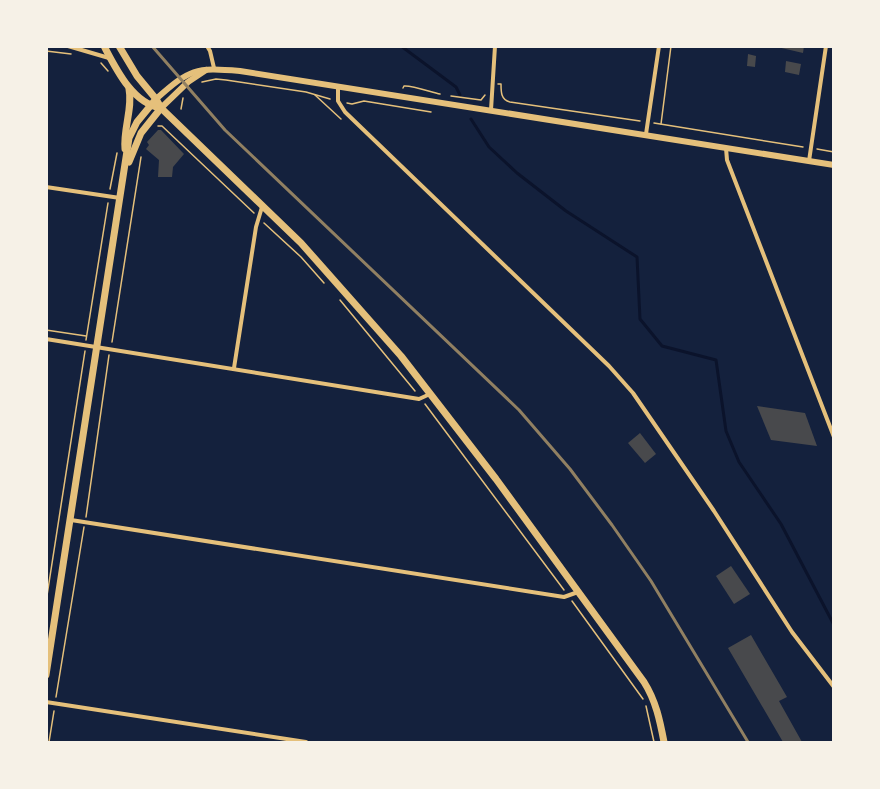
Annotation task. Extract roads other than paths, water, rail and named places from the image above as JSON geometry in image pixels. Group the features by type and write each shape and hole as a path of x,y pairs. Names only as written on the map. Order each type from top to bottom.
{"main road":[{"path":"104,46 136,96 148,106 160,108"},
{"path":"119,46 160,108 301,243 401,356 431,394 496,479 652,695 658,711 664,742"},
{"path":"46,675 129,138 148,106 182,76 196,70 214,68 834,165"},
{"path":"125,173 141,133 160,108 184,85 206,70"},
{"path":"126,157 124,139 130,103 128,85"}],"street":[{"path":"68,46 110,58"},
{"path":"207,46 214,68"},
{"path":"491,110 495,46"},
{"path":"646,135 659,46"},
{"path":"809,161 826,46"},
{"path":"338,87 338,101 345,112 609,366 633,393 714,511 792,632 834,687"},
{"path":"726,147 726,160 834,437"},
{"path":"46,187 121,198"},
{"path":"234,368 258,217 262,207"},
{"path":"46,339 421,398 431,394"},
{"path":"71,520 564,597 578,592"},
{"path":"46,702 306,742"}],"waterway":[{"path":"401,46 456,87 460,95"},
{"path":"471,119 489,147 517,173 566,211 637,257 640,319 662,346 716,360 726,431 739,462 781,524 834,625"}],"railway":[{"path":"152,46 225,130 519,410 570,469 651,581 748,742"}]}
